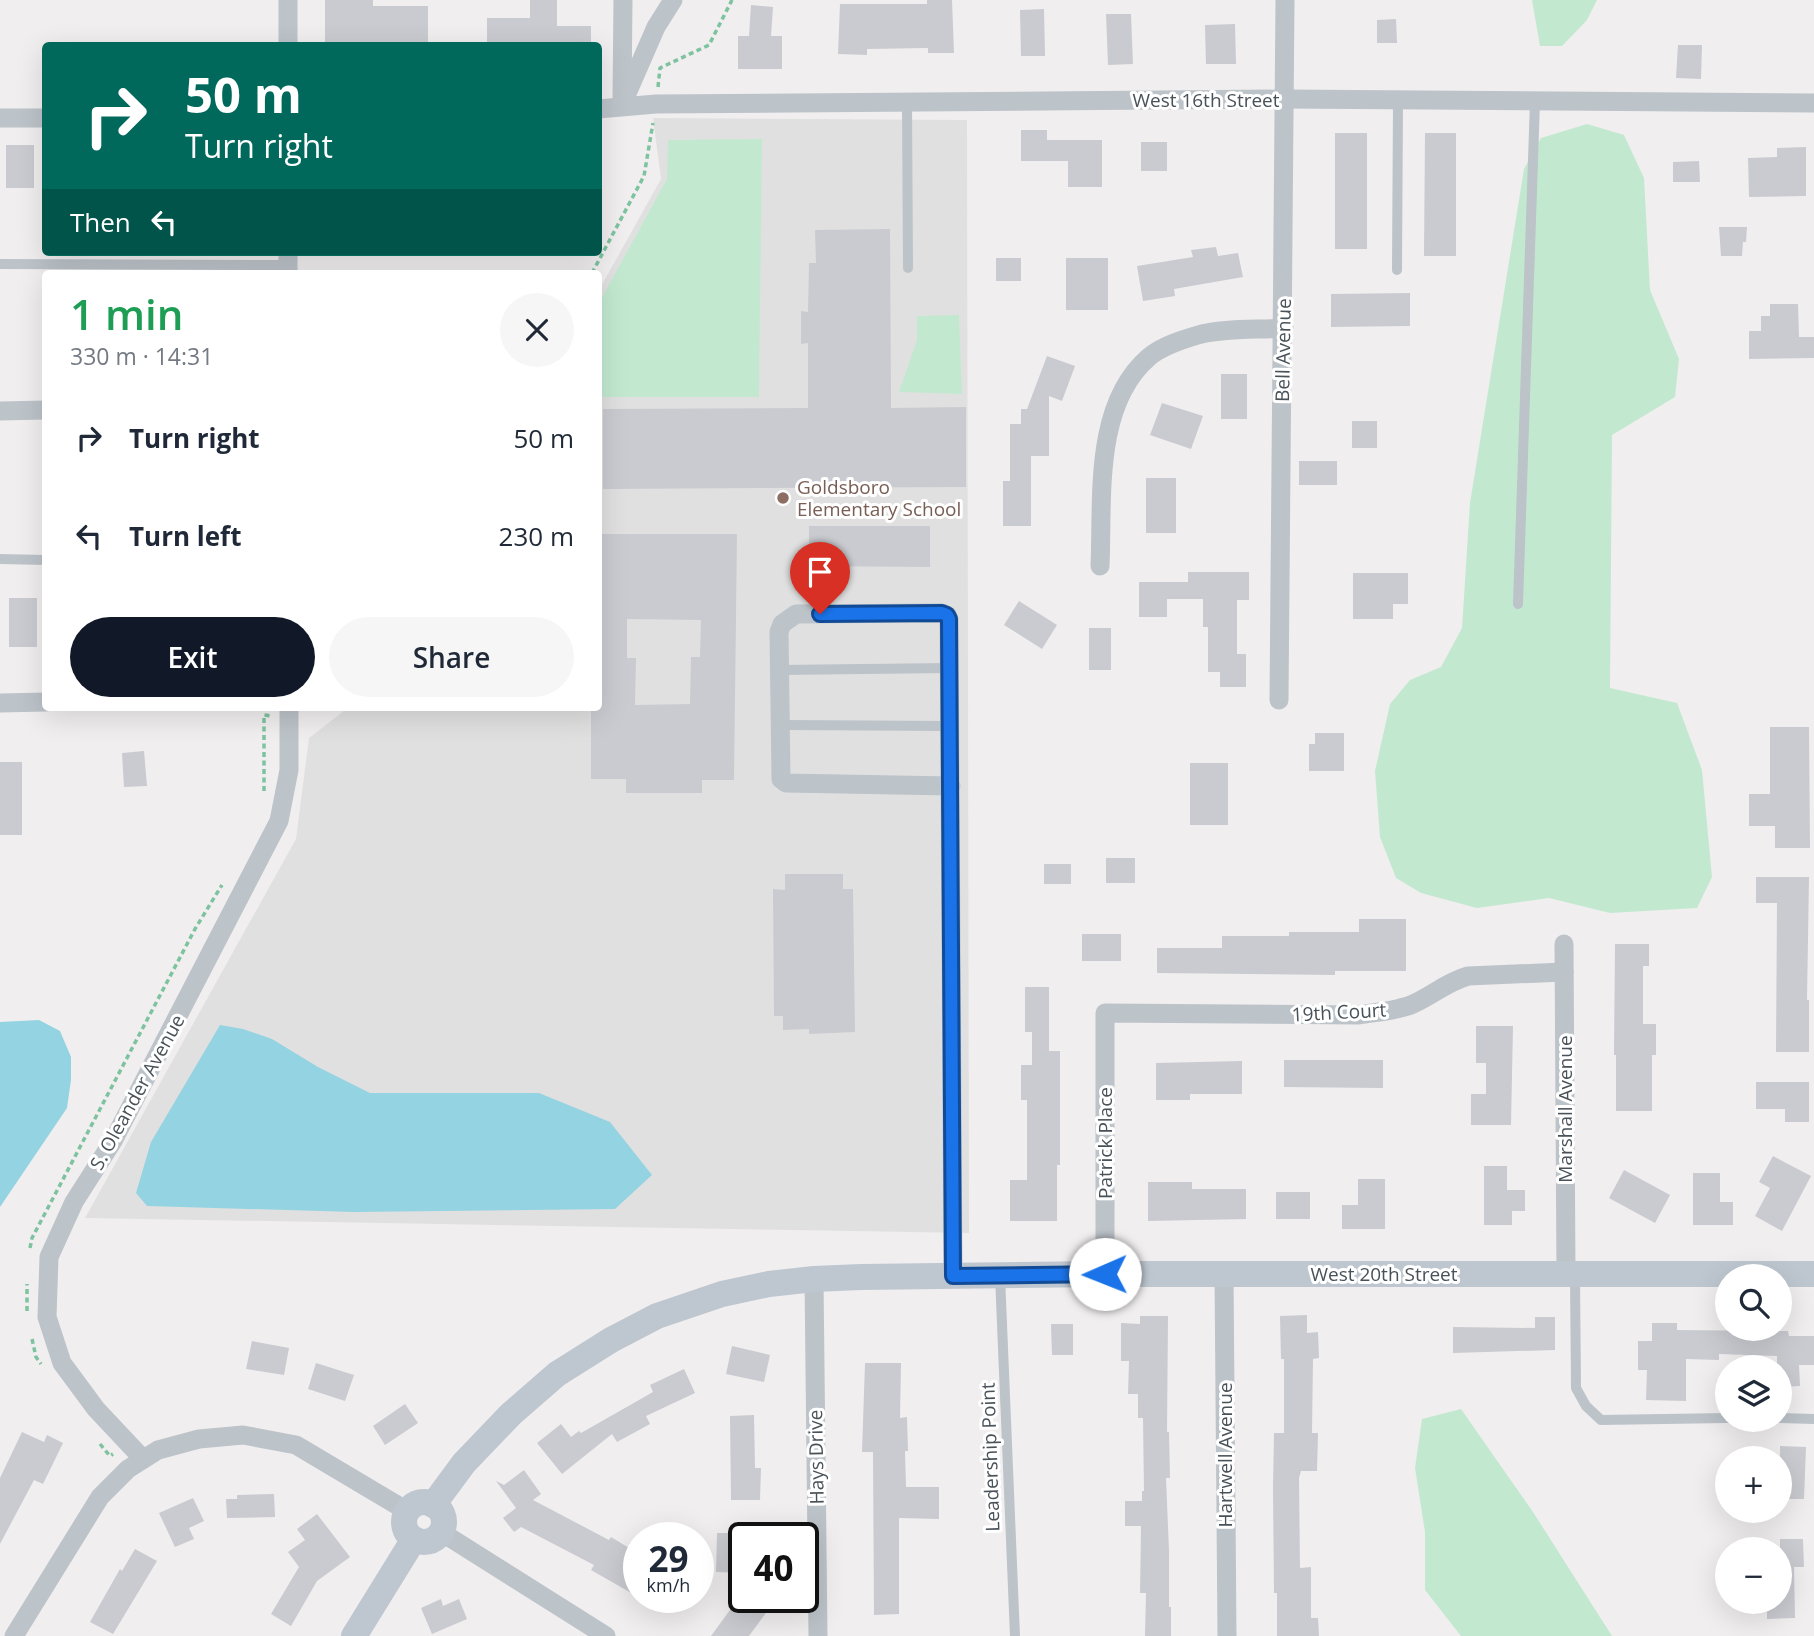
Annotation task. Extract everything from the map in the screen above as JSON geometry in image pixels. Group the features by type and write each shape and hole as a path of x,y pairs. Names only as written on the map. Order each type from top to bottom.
{"street":[{"path":"288,0 288,42"},
{"path":"622,0 622,106"},
{"path":"622,106 656,27 673,0"},
{"name":"Bell Avenue","path":"1279,700 1285,0"},
{"name":"West 16th Street","path":"602,108 656,104 1286,99 1814,103"},
{"path":"0,118 42,118"},
{"path":"1100,566 1105,446 1115,405 1129,379 1149,356 1182,340 1201,334 1284,328"},
{"path":"0,411 42,410"},
{"path":"951,786 786,783 781,779 779,632 788,618 796,614 947,615 950,668 951,786 953,1276"},
{"path":"0,703 42,702"},
{"name":"S. Oleander Avenue","path":"143,1459 96,1409 62,1363 47,1317 49,1256 75,1202 113,1141 279,821 289,770 289,712"},
{"name":"Marshall Avenue","path":"1564,944 1570,1275"},
{"name":"19th Court","path":"1105,1013 1359,1015 1413,1004 1452,980 1468,976 1564,972"},
{"name":"Patrick Place","path":"1105,1013 1105,1274"},
{"name":"West 20th Street","path":"433,1505 464,1463 511,1414 557,1374 611,1340 657,1317 722,1294 769,1284 814,1279 1105,1274 1814,1275"},
{"name":"Hartwell Avenue","path":"1224,1274 1227,1636"},
{"name":"Hays Drive","path":"814,1279 818,1636"},
{"path":"14,1636 100,1497 128,1469 158,1450 199,1439 243,1435 296,1445 407,1511"},
{"path":"419,1502 433,1505 443,1519 441,1532 431,1540 414,1539 404,1527 407,1511 419,1502"},
{"path":"441,1532 606,1636"},
{"path":"354,1636 414,1539"}],"lane":[{"path":"1397,270 1398,100"},
{"path":"1518,604 1535,101"},
{"path":"907,102 908,268"},
{"path":"0,264 288,263"},
{"path":"0,559 42,560"},
{"path":"779,670 950,668"},
{"path":"779,725 950,726"},
{"path":"1570,1275 1576,1388 1586,1406 1601,1420 1715,1418"},
{"name":"Leadership Point","path":"1000,1276 1015,1636"},
{"path":"1792,1418 1814,1419"}],"path":[{"path":"602,255 645,176 660,68 709,44 732,0"},
{"path":"264,792 264,715 289,712"},
{"path":"30,1251 32,1238 188,941 223,884"},
{"path":"28,1278 25,1304 28,1317"},
{"path":"30,1330 36,1357 43,1367"},
{"path":"94,1436 110,1456 126,1443"}],"shaded area":[{"name":"Goldsboro Elementary School","path":"653,118 967,120 969,1233 85,1218 296,839 309,738 344,711 602,711 602,285 661,179"}],"green space":[{"path":"1532,0 1597,0 1587,20 1562,46 1540,46"},
{"path":"1587,124 1624,135 1644,178 1650,290 1679,359 1675,397 1612,435 1610,688 1677,703 1702,770 1712,877 1697,908 1610,913 1549,898 1477,908 1421,893 1396,878 1380,837 1375,771 1390,704 1410,680 1441,667 1462,628 1470,503 1524,169 1541,138"},
{"path":"762,139 759,397 602,397 602,298 667,179 668,140"},
{"path":"959,315 962,394 899,392 917,340 917,316"},
{"path":"1461,1409 1533,1512 1612,1636 1461,1636 1425,1590 1425,1532 1415,1468 1422,1419"}],"water":[{"path":"39,1020 60,1031 71,1057 67,1108 0,1207 0,1022"},
{"path":"220,1025 243,1029 272,1039 318,1067 370,1093 539,1093 610,1122 652,1175 615,1209 354,1212 147,1206 136,1193 151,1142"}],"building":[{"path":"325,0 373,0 373,6 428,6 428,42 325,42"},
{"path":"530,0 557,0 557,26 591,26 591,42 487,42 487,18 530,18"},
{"path":"927,0 952,0 954,53 928,53 928,48 867,49 867,55 838,54 840,4 927,4"},
{"path":"751,5 773,7 771,36 782,36 782,69 738,69 738,36 749,36"},
{"path":"1044,9 1045,56 1021,56 1020,10"},
{"path":"1106,14 1131,14 1133,64 1108,65"},
{"path":"1396,19 1397,43 1377,43 1377,20"},
{"path":"1235,24 1236,64 1206,64 1205,25"},
{"path":"1678,45 1702,45 1701,79 1676,78"},
{"path":"1021,130 1047,130 1047,140 1102,140 1102,187 1068,187 1068,161 1021,161"},
{"path":"1335,133 1367,133 1367,249 1335,249"},
{"path":"1425,133 1456,133 1456,256 1424,256"},
{"path":"1141,142 1167,142 1167,171 1141,171"},
{"path":"6,145 34,145 34,188 6,188"},
{"path":"1806,147 1806,196 1749,197 1748,158 1777,157 1777,148"},
{"path":"1699,161 1700,182 1673,182 1673,162"},
{"path":"1719,227 1747,227 1742,256 1721,256"},
{"path":"890,229 891,408 966,407 966,487 603,489 603,409 808,408 808,343 801,344 801,311 808,312 809,263 816,263 815,230"},
{"path":"1216,247 1218,256 1238,253 1243,277 1174,289 1175,296 1143,301 1137,266 1193,257 1191,250"},
{"path":"996,258 1021,258 1021,281 996,281"},
{"path":"1066,258 1108,258 1108,310 1066,310"},
{"path":"1410,293 1410,326 1331,327 1331,294"},
{"path":"1770,304 1798,304 1799,337 1814,337 1814,358 1749,359 1749,331 1761,331 1761,316 1770,316"},
{"path":"1047,356 1075,366 1062,401 1049,396 1049,456 1031,456 1031,526 1003,526 1003,481 1010,481 1010,424 1021,424 1021,409 1027,409"},
{"path":"1221,374 1247,374 1247,419 1221,419"},
{"path":"1162,403 1203,416 1191,449 1150,435"},
{"path":"1352,421 1377,421 1377,448 1352,448"},
{"path":"1299,461 1337,461 1337,485 1299,485"},
{"path":"1146,478 1176,478 1176,533 1146,533"},
{"path":"809,526 930,526 930,567 809,566"},
{"path":"602,534 737,534 734,780 702,780 702,793 626,793 626,779 591,779 591,711 602,711","holes":["627,619 701,620 700,657 691,657 690,704 635,705 636,658 627,658"]},
{"path":"1188,572 1249,572 1249,600 1237,600 1237,654 1246,654 1246,687 1220,687 1220,672 1208,672 1208,627 1203,627 1203,599 1167,599 1167,617 1139,617 1139,582 1188,582"},
{"path":"1353,573 1408,573 1408,604 1393,604 1393,619 1353,619"},
{"path":"9,598 37,598 37,647 9,647"},
{"path":"1019,601 1057,625 1042,649 1004,625"},
{"path":"1089,628 1111,628 1111,670 1089,670"},
{"path":"1770,727 1809,727 1810,848 1775,848 1775,826 1749,826 1749,794 1770,794"},
{"path":"1315,733 1344,733 1344,771 1309,771 1309,744 1315,744"},
{"path":"144,751 147,786 124,787 122,753"},
{"path":"0,762 22,762 22,835 0,835"},
{"path":"1190,763 1228,763 1228,825 1190,825"},
{"path":"1106,858 1135,858 1135,883 1106,883"},
{"path":"1044,864 1071,864 1071,884 1044,884"},
{"path":"785,874 843,874 843,889 853,889 855,1032 809,1034 809,1029 783,1030 783,1016 774,1016 773,889 785,890"},
{"path":"1756,877 1809,877 1809,1052 1776,1052 1777,903 1756,903"},
{"path":"1359,919 1406,919 1406,971 1335,971 1335,975 1157,973 1157,948 1222,948 1222,936 1359,932"},
{"path":"1082,934 1121,934 1121,961 1082,961"},
{"path":"1615,944 1649,944 1649,966 1643,966 1643,1024 1656,1024 1656,1055 1652,1055 1652,1111 1616,1111"},
{"path":"1025,987 1049,987 1049,1051 1060,1051 1057,1221 1010,1221 1010,1180 1027,1180 1027,1100 1021,1100 1021,1065 1032,1065 1032,1032 1025,1032"},
{"path":"1476,1026 1513,1026 1511,1125 1471,1125 1471,1094 1486,1094 1486,1063 1476,1063"},
{"path":"1284,1060 1383,1060 1383,1088 1284,1087"},
{"path":"1242,1061 1242,1094 1190,1094 1190,1100 1156,1100 1156,1063"},
{"path":"1756,1082 1809,1082 1809,1122 1785,1122 1785,1109 1756,1109"},
{"path":"1773,1156 1811,1176 1782,1231 1755,1216 1770,1188 1759,1182"},
{"path":"1484,1166 1507,1166 1507,1190 1525,1190 1525,1211 1512,1211 1512,1225 1484,1225"},
{"path":"1624,1170 1670,1195 1655,1223 1609,1198"},
{"path":"1693,1173 1720,1173 1720,1202 1733,1202 1733,1225 1693,1225"},
{"path":"1358,1179 1385,1179 1385,1229 1342,1229 1342,1205 1358,1205"},
{"path":"1148,1182 1192,1182 1192,1189 1246,1189 1246,1219 1148,1221"},
{"path":"1276,1192 1310,1192 1310,1219 1276,1219"},
{"path":"1307,1315 1307,1333 1318,1332 1319,1358 1313,1359 1312,1433 1318,1433 1317,1471 1301,1471 1299,1478 1300,1568 1311,1567 1311,1618 1318,1618 1319,1636 1277,1636 1273,1487 1274,1433 1284,1433 1284,1359 1281,1359 1280,1316"},
{"path":"1140,1316 1168,1316 1167,1432 1170,1478 1166,1478 1171,1636 1145,1636 1146,1593 1140,1593 1141,1526 1125,1526 1125,1501 1142,1501 1144,1491 1143,1418 1138,1418 1138,1394 1128,1394 1129,1361 1121,1361 1121,1323 1140,1324"},
{"path":"1535,1317 1555,1317 1555,1350 1453,1353 1453,1327 1535,1328"},
{"path":"1652,1323 1677,1323 1677,1330 1715,1330 1715,1341 1792,1341 1792,1336 1814,1336 1814,1365 1799,1365 1800,1386 1792,1386 1792,1355 1719,1354 1715,1355 1715,1360 1686,1359 1686,1401 1646,1400 1647,1370 1638,1370 1638,1341 1652,1341"},
{"path":"1051,1324 1073,1324 1073,1355 1052,1355"},
{"path":"252,1341 289,1348 284,1375 246,1369"},
{"path":"732,1346 770,1355 764,1382 726,1374"},
{"path":"316,1363 354,1375 345,1401 308,1389"},
{"path":"865,1363 901,1363 900,1418 907,1417 906,1487 939,1487 939,1519 899,1518 899,1614 874,1615 873,1452 862,1452"},
{"path":"684,1369 695,1393 646,1416 650,1424 617,1442 612,1434 562,1474 537,1443 561,1424 571,1437 579,1431 581,1433 653,1392 650,1385"},
{"path":"405,1404 418,1423 385,1445 373,1426"},
{"path":"754,1415 755,1468 761,1468 760,1500 731,1500 730,1416"},
{"path":"22,1432 44,1442 47,1435 63,1443 43,1484 34,1480 0,1544 0,1478"},
{"path":"1792,1446 1806,1447 1804,1499 1792,1499"},
{"path":"524,1470 541,1494 533,1500 609,1540 611,1537 623,1544 623,1588 591,1570 594,1565 521,1527 514,1532 503,1518 516,1508 496,1481 504,1485"},
{"path":"274,1494 275,1517 227,1518 226,1499 237,1499 237,1495"},
{"path":"193,1498 204,1521 189,1528 194,1539 175,1547 159,1513"},
{"path":"317,1514 350,1557 317,1581 291,1626 271,1614 299,1567 288,1552 305,1540 297,1529"},
{"path":"717,1533 728,1533 728,1572 716,1572"},
{"path":"1792,1539 1803,1539 1804,1567 1794,1567 1795,1618 1767,1619 1767,1614 1792,1614"},
{"path":"135,1549 157,1561 113,1634 90,1622 120,1569 122,1571"},
{"path":"441,1599 443,1606 459,1599 467,1619 432,1634 421,1608"},
{"path":"728,1613 766,1613 749,1636 711,1636"}],"place":[{"name":"Goldsboro Elementary School","path":"783,498"}],"route":[{"path":"820,614 942,613 949,619 953,1276 1105,1274"}]}
